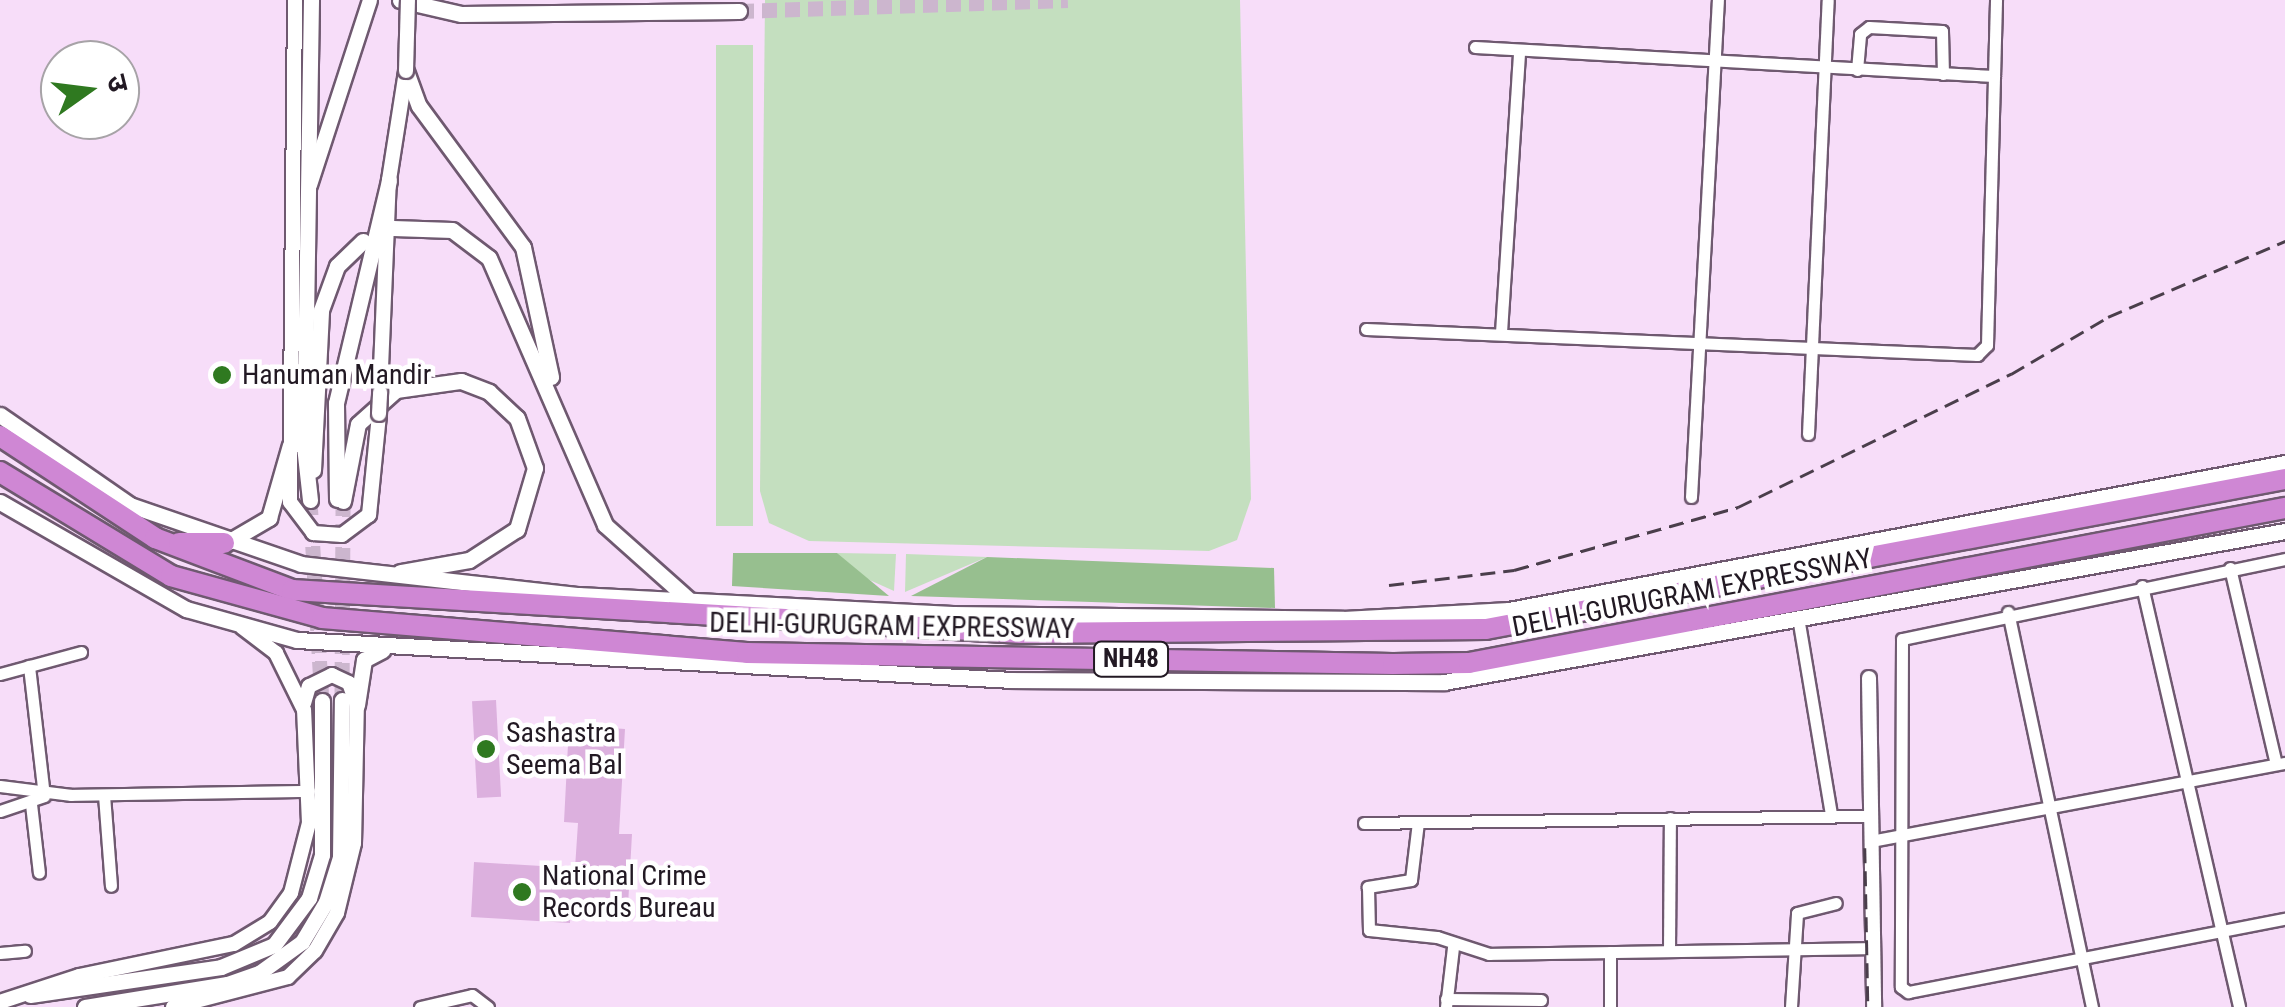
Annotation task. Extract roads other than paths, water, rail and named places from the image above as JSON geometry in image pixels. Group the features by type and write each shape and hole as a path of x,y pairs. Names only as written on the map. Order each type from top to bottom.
{"highway":[{"name":"NH48","path":"0,436 112,515 168,543"},
{"name":"DELHI-GURUGRAM EXPRESSWAY","path":"0,472 171,576 322,618 747,653 1373,664 1469,663 2285,508"},
{"name":"DELHI-GURUGRAM EXPRESSWAY","path":"168,543 302,592 756,623 1395,636 1654,602 2285,479"},
{"path":"168,543 224,543"}],"main road":[{"path":"311,0 306,200 310,494 320,310 338,266 363,240"},
{"path":"400,0 477,15 739,10"},
{"path":"406,71 419,106 526,256 572,451"},
{"path":"382,576 469,560 506,541 526,516 534,485 525,432 508,407 474,385 438,379 405,386 358,424 340,501 335,413 390,180"},
{"path":"393,228 452,230 489,258 572,451 617,542 686,598"},
{"path":"0,416 130,505 224,543 382,576 972,614 1450,616 2285,463"},
{"path":"224,543 269,518 290,445"},
{"path":"0,502 132,583 242,627 383,650 1012,680 1444,682 1798,623 2285,531"},
{"path":"84,1007 228,984 259,973 302,942 326,902 340,857 350,702 364,660 383,650"},
{"path":"30,995 221,967 274,945 309,898 322,855 322,701"}],"street":[{"path":"295,0 290,445 298,522 322,536 351,532 372,508 390,180 406,71 408,0"},
{"path":"306,200 370,0"},
{"path":"1691,497 1718,0"},
{"path":"1808,434 1828,0"},
{"path":"1366,329 1698,337 1972,356 1986,348 1996,0"},
{"path":"1857,70 1860,34 1870,27 1942,31 1943,74"},
{"path":"1475,47 1994,76"},
{"path":"1502,332 1518,52"},
{"path":"2285,559 2008,612 1901,640 1902,990 2082,960 2285,919"},
{"path":"1871,841 2049,804 2280,764 2230,568"},
{"path":"2142,586 2190,780 2239,1007"},
{"path":"2008,612 2092,1007"},
{"path":"1798,623 1830,814"},
{"path":"242,627 276,653 304,710"},
{"path":"0,674 81,652"},
{"path":"29,666 45,792"},
{"path":"0,1002 79,976 211,953 259,932 301,870 310,790 304,710 310,686 326,676 349,683 354,844 328,935 273,984 198,1006 173,1007"},
{"path":"1869,678 1874,1007"},
{"path":"0,786 104,795 310,790"},
{"path":"0,811 31,804 45,792"},
{"path":"104,795 112,886"},
{"path":"31,804 39,873"},
{"path":"1364,823 1871,816"},
{"path":"1669,951 1670,818"},
{"path":"1418,822 1412,879 1370,885 1366,926 1489,954 1873,948"},
{"path":"1791,1007 1799,910 1836,902"},
{"path":"1453,946 1446,1003 1542,1000"},
{"path":"0,954 25,951"},
{"path":"1610,952 1610,1007"},
{"path":"420,1007 472,995 488,1007"}],"tunnel":[{"path":"739,11 1068,0"},
{"path":"310,500 322,701"},
{"path":"342,700 343,501"}],"railway":[{"path":"1389,585 1514,570 1738,507 2011,374 2108,317 2285,241"},
{"path":"1865,848 1868,1007"}],"place":[{"name":"Hanuman Mandir","path":"222,375"},
{"name":"Sashastra Seema Bal","path":"486,749"},
{"name":"National Crime Records Bureau","path":"522,892"}]}
